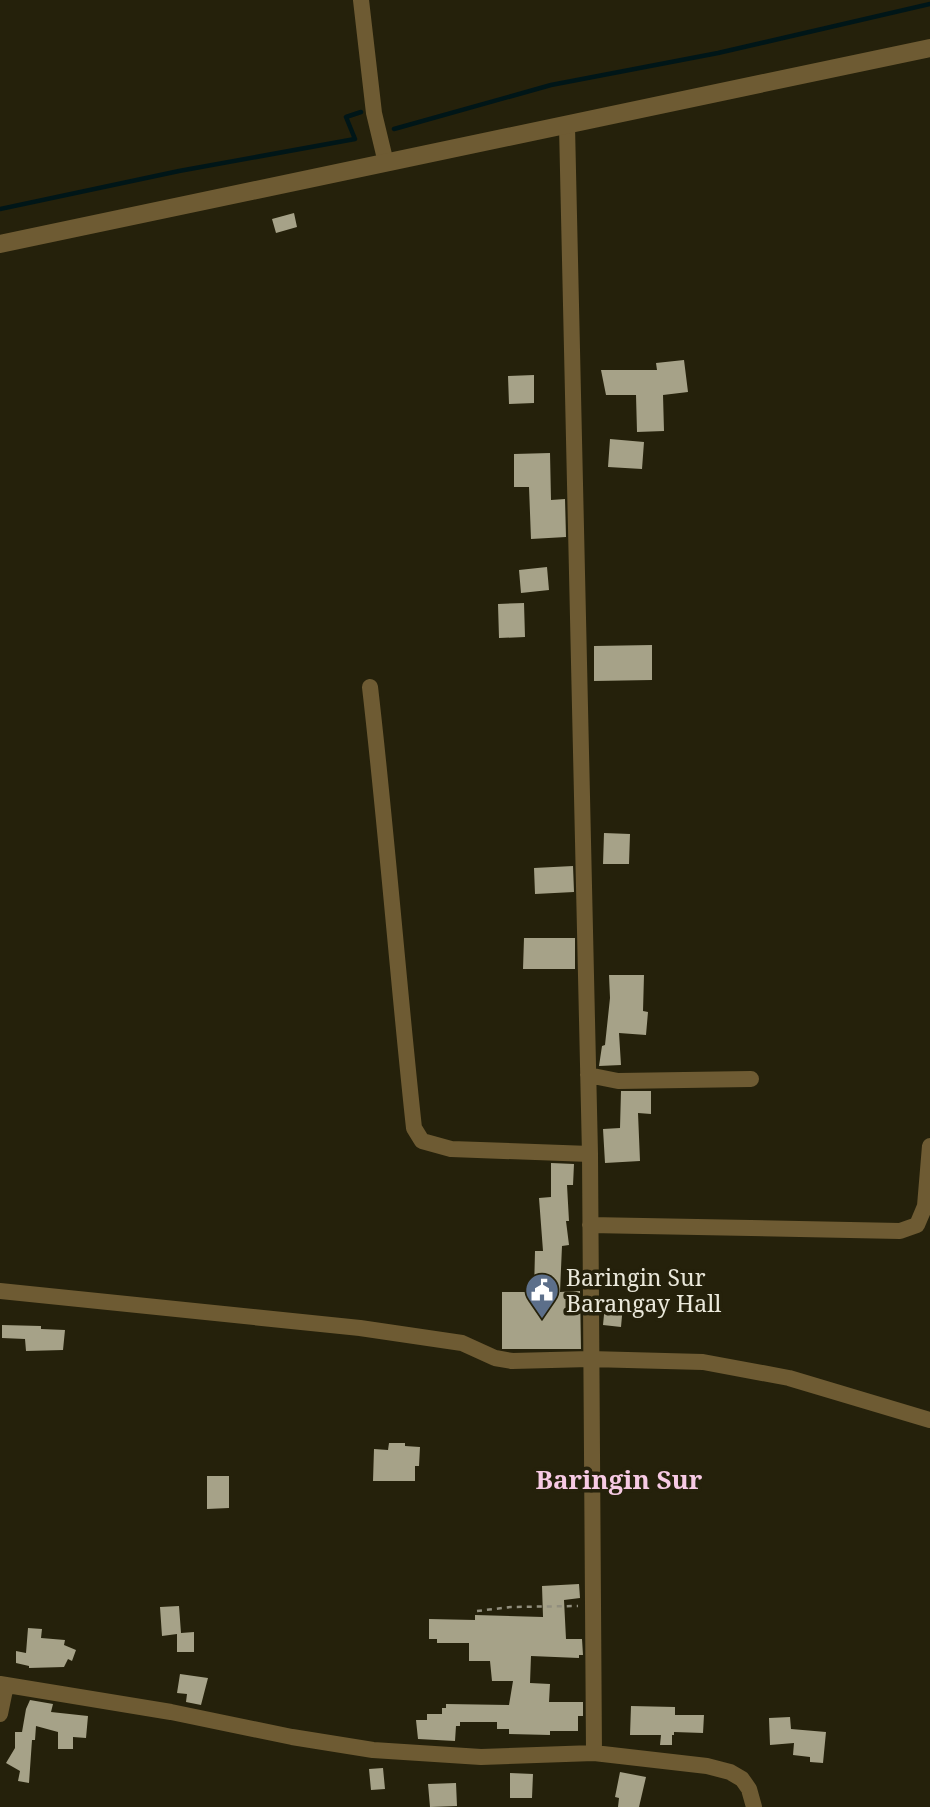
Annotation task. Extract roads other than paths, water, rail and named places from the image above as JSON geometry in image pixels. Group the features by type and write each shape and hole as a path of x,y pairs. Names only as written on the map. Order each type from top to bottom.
{"street":[{"path":"361,0 374,113 386,163"},
{"path":"0,244 930,48"},
{"path":"567,126 590,1154 594,1753"},
{"path":"370,687 389,849 400,997 414,1128 422,1142 451,1149 590,1154"},
{"path":"588,1076 618,1081 751,1079"},
{"path":"590,1225 900,1231 923,1225 930,1146"},
{"path":"0,1291 360,1328 462,1343 495,1358 512,1361 590,1359 703,1362 789,1378 930,1420"},
{"path":"0,1714 3,1685 171,1712 373,1751 481,1757 594,1753 707,1766 730,1772 741,1779 749,1789 754,1807"}],"waterway":[{"path":"394,129 551,85 718,53 930,4"},
{"path":"0,209 179,171 355,139 346,117 361,112"}],"place":[{"name":"Baringin Sur Barangay Hall","path":"542,1320"}],"district":[{"name":"Baringin Sur","path":"619,1479"}]}
